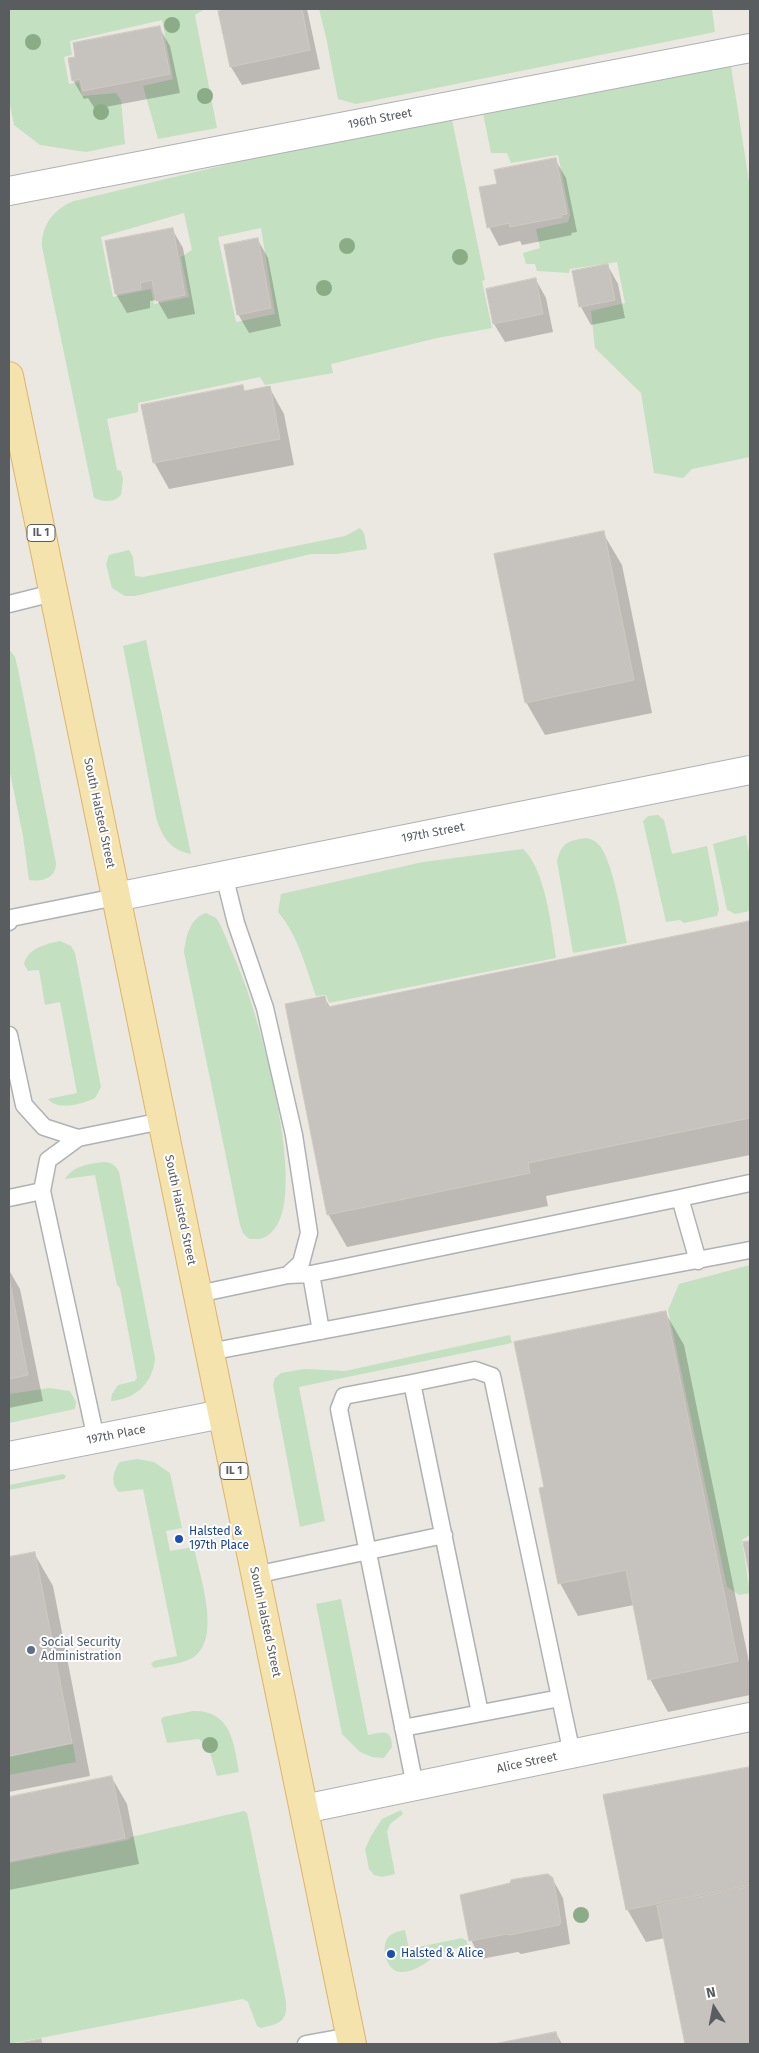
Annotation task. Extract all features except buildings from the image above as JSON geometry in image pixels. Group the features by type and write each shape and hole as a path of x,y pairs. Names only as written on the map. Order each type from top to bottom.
{"main road":[{"name":"South Halsted Street","path":"9,376 351,2040"}],"street":[{"name":"196th Street","path":"9,191 750,48"},
{"name":"197th Street","path":"116,897 750,770"},
{"name":"197th Place","path":"9,1456 222,1414"},
{"name":"Alice Street","path":"304,1809 750,1717"}],"lane":[{"path":"9,604 53,593"},
{"path":"224,874 236,923 265,1008 294,1135 309,1233 301,1264 288,1275"},
{"path":"9,919 116,897"},
{"path":"9,1035 24,1105 44,1127 78,1138"},
{"path":"96,1439 42,1191 48,1160 78,1138 162,1121"},
{"path":"198,1294 288,1275 311,1274 750,1184"},
{"path":"9,1198 42,1191"},
{"path":"680,1198 698,1261"},
{"path":"210,1352 750,1250"},
{"path":"311,1274 321,1331"},
{"path":"415,1786 339,1409 344,1396 475,1370 492,1376 572,1754"},
{"path":"412,1383 480,1713"},
{"path":"255,1575 444,1535"},
{"path":"403,1728 560,1698"},
{"path":"306,2044 351,2040"}],"green space":[{"path":"9,9 205,9 195,15 217,128 158,139 143,86 173,79 162,20 70,41 72,55 64,57 69,84 79,82 82,96 116,93 121,100 125,144 86,152 40,145 14,125 9,100"},
{"path":"319,9 712,9 715,32 356,104 338,99"},
{"path":"730,60 750,188 750,457 692,469 683,478 654,473 641,393 595,348 591,311 625,303 617,262 570,269 569,273 537,271 535,264 526,264 523,253 540,248 536,229 568,222 570,215 558,155 511,163 507,153 491,153 482,108"},
{"path":"451,115 485,280 482,281 492,328 437,338 331,364 333,373 265,385 260,377 138,403 138,412 107,419 117,470 121,471 123,479 121,495 108,501 94,498 42,247 46,225 60,208 74,201 329,140","holes":["184,213 192,250 181,257 189,297 154,304 151,289 113,297 101,237","261,228 275,314 236,322 218,237"]},
{"path":"360,528 364,533 367,549 337,554 311,554 135,596 125,596 112,588 106,564 109,555 129,550 133,557 135,576 143,577 345,536"},
{"path":"146,640 191,854 172,846 168,842 161,831 156,817 123,646"},
{"path":"9,649 15,657 18,669 56,863 54,872 48,878 39,880 29,880 23,836 9,768"},
{"path":"658,815 664,820 672,854 707,846 719,909 717,916 684,923 680,920 666,922 643,821 648,816"},
{"path":"746,835 750,857 750,911 735,914 727,910 713,844"},
{"path":"586,838 597,843 607,860 616,890 627,943 573,953 557,861 564,846 575,840"},
{"path":"523,849 531,858 542,884 550,916 556,958 329,1003 326,995 316,996 296,941 278,912 281,894 423,862"},
{"path":"206,913 216,918 220,924 248,992 274,1087 281,1124 285,1161 285,1194 280,1220 267,1236 261,1239 249,1239 243,1233 240,1225 184,952 190,928 196,919"},
{"path":"60,941 71,946 75,953 101,1087 95,1098 64,1106 52,1103 48,1099 77,1093 60,1002 45,1005 39,970 28,971 24,964 33,950"},
{"path":"103,1162 112,1164 119,1172 155,1358 151,1375 142,1388 128,1397 111,1401 112,1394 118,1385 135,1381 137,1378 120,1288 117,1285 95,1175 65,1179 77,1168"},
{"path":"750,1265 750,1535 742,1540 750,1593 739,1595 727,1587 668,1310 679,1284"},
{"path":"510,1335 512,1343 299,1387 325,1521 300,1527 273,1385 275,1378 281,1373 305,1369 345,1371"},
{"path":"49,1388 70,1391 76,1402 75,1409 9,1423 9,1394"},
{"path":"137,1459 154,1462 170,1473 182,1528 166,1531 170,1551 194,1547 204,1588 208,1621 207,1635 202,1648 194,1657 180,1663 154,1668 151,1664 154,1661 177,1656 143,1489 119,1492 114,1485 114,1473 120,1462"},
{"path":"63,1474 66,1476 64,1479 9,1490 9,1485"},
{"path":"341,1599 368,1735 385,1733 388,1734 392,1741 392,1747 384,1758 372,1757 360,1752 342,1734 316,1604"},
{"path":"193,1711 206,1712 216,1716 223,1722 232,1740 239,1772 217,1776 209,1749 199,1739 167,1743 161,1720 163,1717"},
{"path":"73,1744 76,1762 9,1775 9,1757"},
{"path":"401,1810 403,1814 390,1824 387,1832 395,1874 382,1877 374,1875 369,1869 365,1849 382,1819"},
{"path":"244,1811 247,1813 285,1996 286,2010 283,2019 269,2026 261,2028 257,2026 248,2002 243,1999 9,2044 9,1863 128,1840 131,1837"},
{"path":"405,1930 409,1949 462,1938 467,1941 467,1945 443,1952 413,1970 400,1972 390,1966 385,1954 385,1947 389,1936 395,1932"}],"place":[{"name":"Halsted & 197th Place","path":"179,1539"},
{"name":"Social Security Administration","path":"31,1650"},
{"name":"Halsted & Alice","path":"391,1954"}]}
